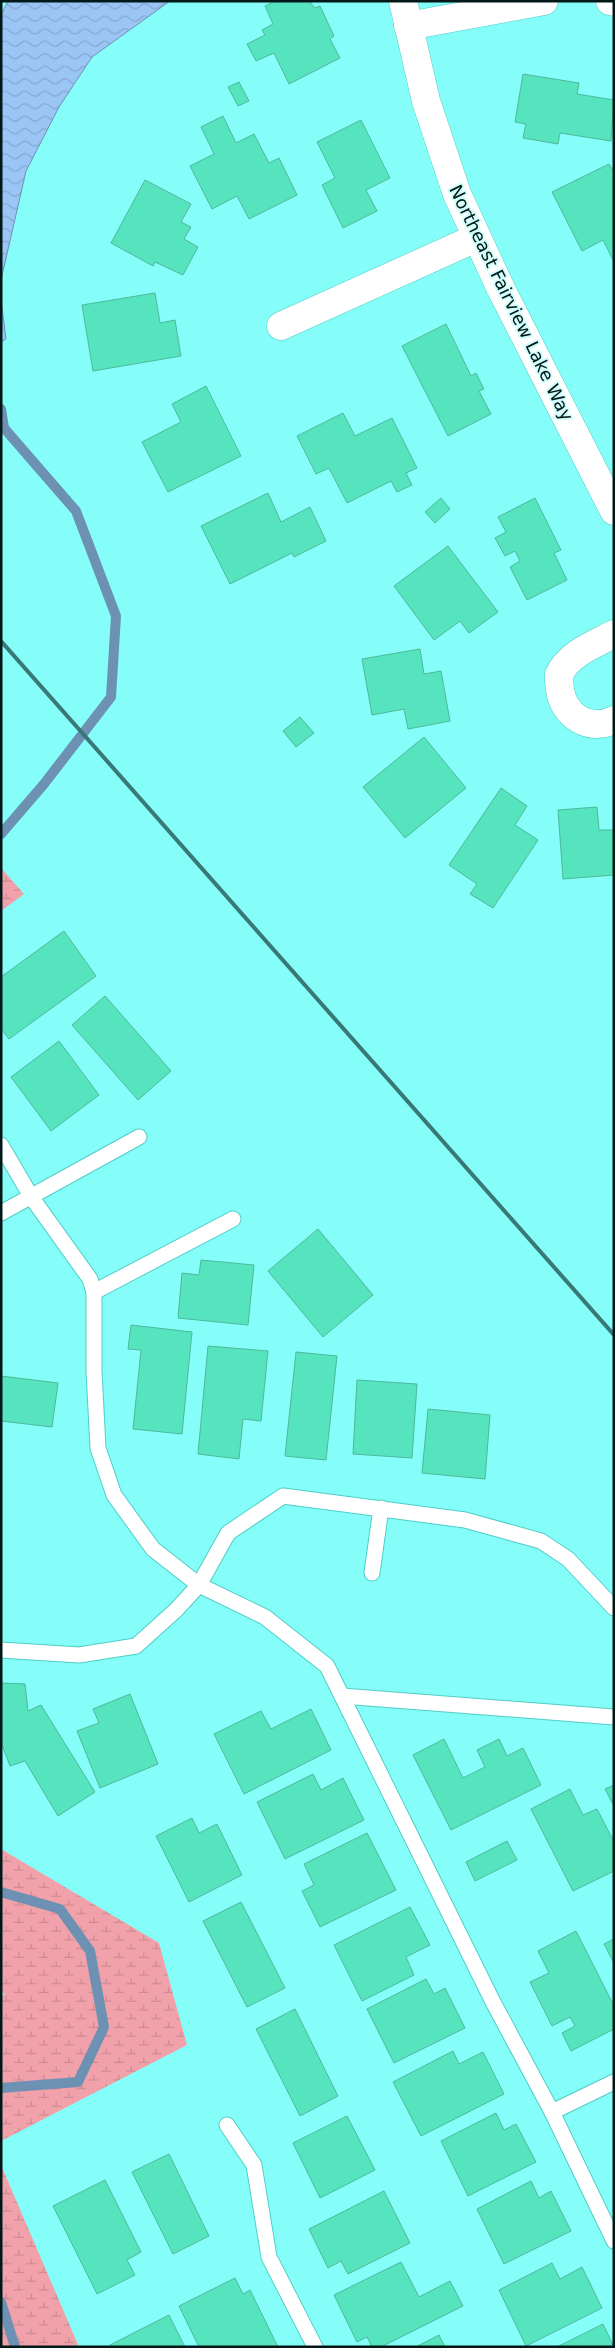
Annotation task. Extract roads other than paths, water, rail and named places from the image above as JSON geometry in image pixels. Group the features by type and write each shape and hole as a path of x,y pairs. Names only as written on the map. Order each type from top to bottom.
{"street":[{"path":"406,14 544,1"},
{"path":"610,1 614,2"},
{"name":"Northeast Fairview Lake Way","path":"406,14 426,102 448,170 476,238 614,511"},
{"path":"281,326 476,238"},
{"path":"614,634 579,653 565,666 558,677 562,703 580,721 591,725 614,720"}],"lane":[{"path":"1,1213 32,1198 139,1136"},
{"path":"1,1145 32,1198 90,1279 94,1292 94,1371 98,1448 114,1496 153,1549 199,1585 265,1617 327,1666 493,2002 552,2112 614,2242"},
{"path":"94,1292 233,1219"},
{"path":"1,1650 79,1655 136,1646 176,1610 199,1585 228,1533 282,1496 465,1520 541,1542 568,1559 614,1608"},
{"path":"372,1573 381,1508"},
{"path":"342,1696 614,1717"},
{"path":"552,2112 614,2082"},
{"path":"227,2125 254,2165 269,2257 315,2347"}],"water":[{"path":"8,1 170,1 92,57 59,107 26,171 1,280 1,15"},
{"path":"1,300 6,339 1,342"}],"waterway":[{"path":"1,409 4,428 76,511 116,616 111,697 44,784 1,834"},
{"path":"1,1892 60,1909 90,1951 104,2027 78,2082 1,2088"},
{"path":"1,2302 15,2347"}],"railway":[{"path":"1,641 614,1335"}]}
